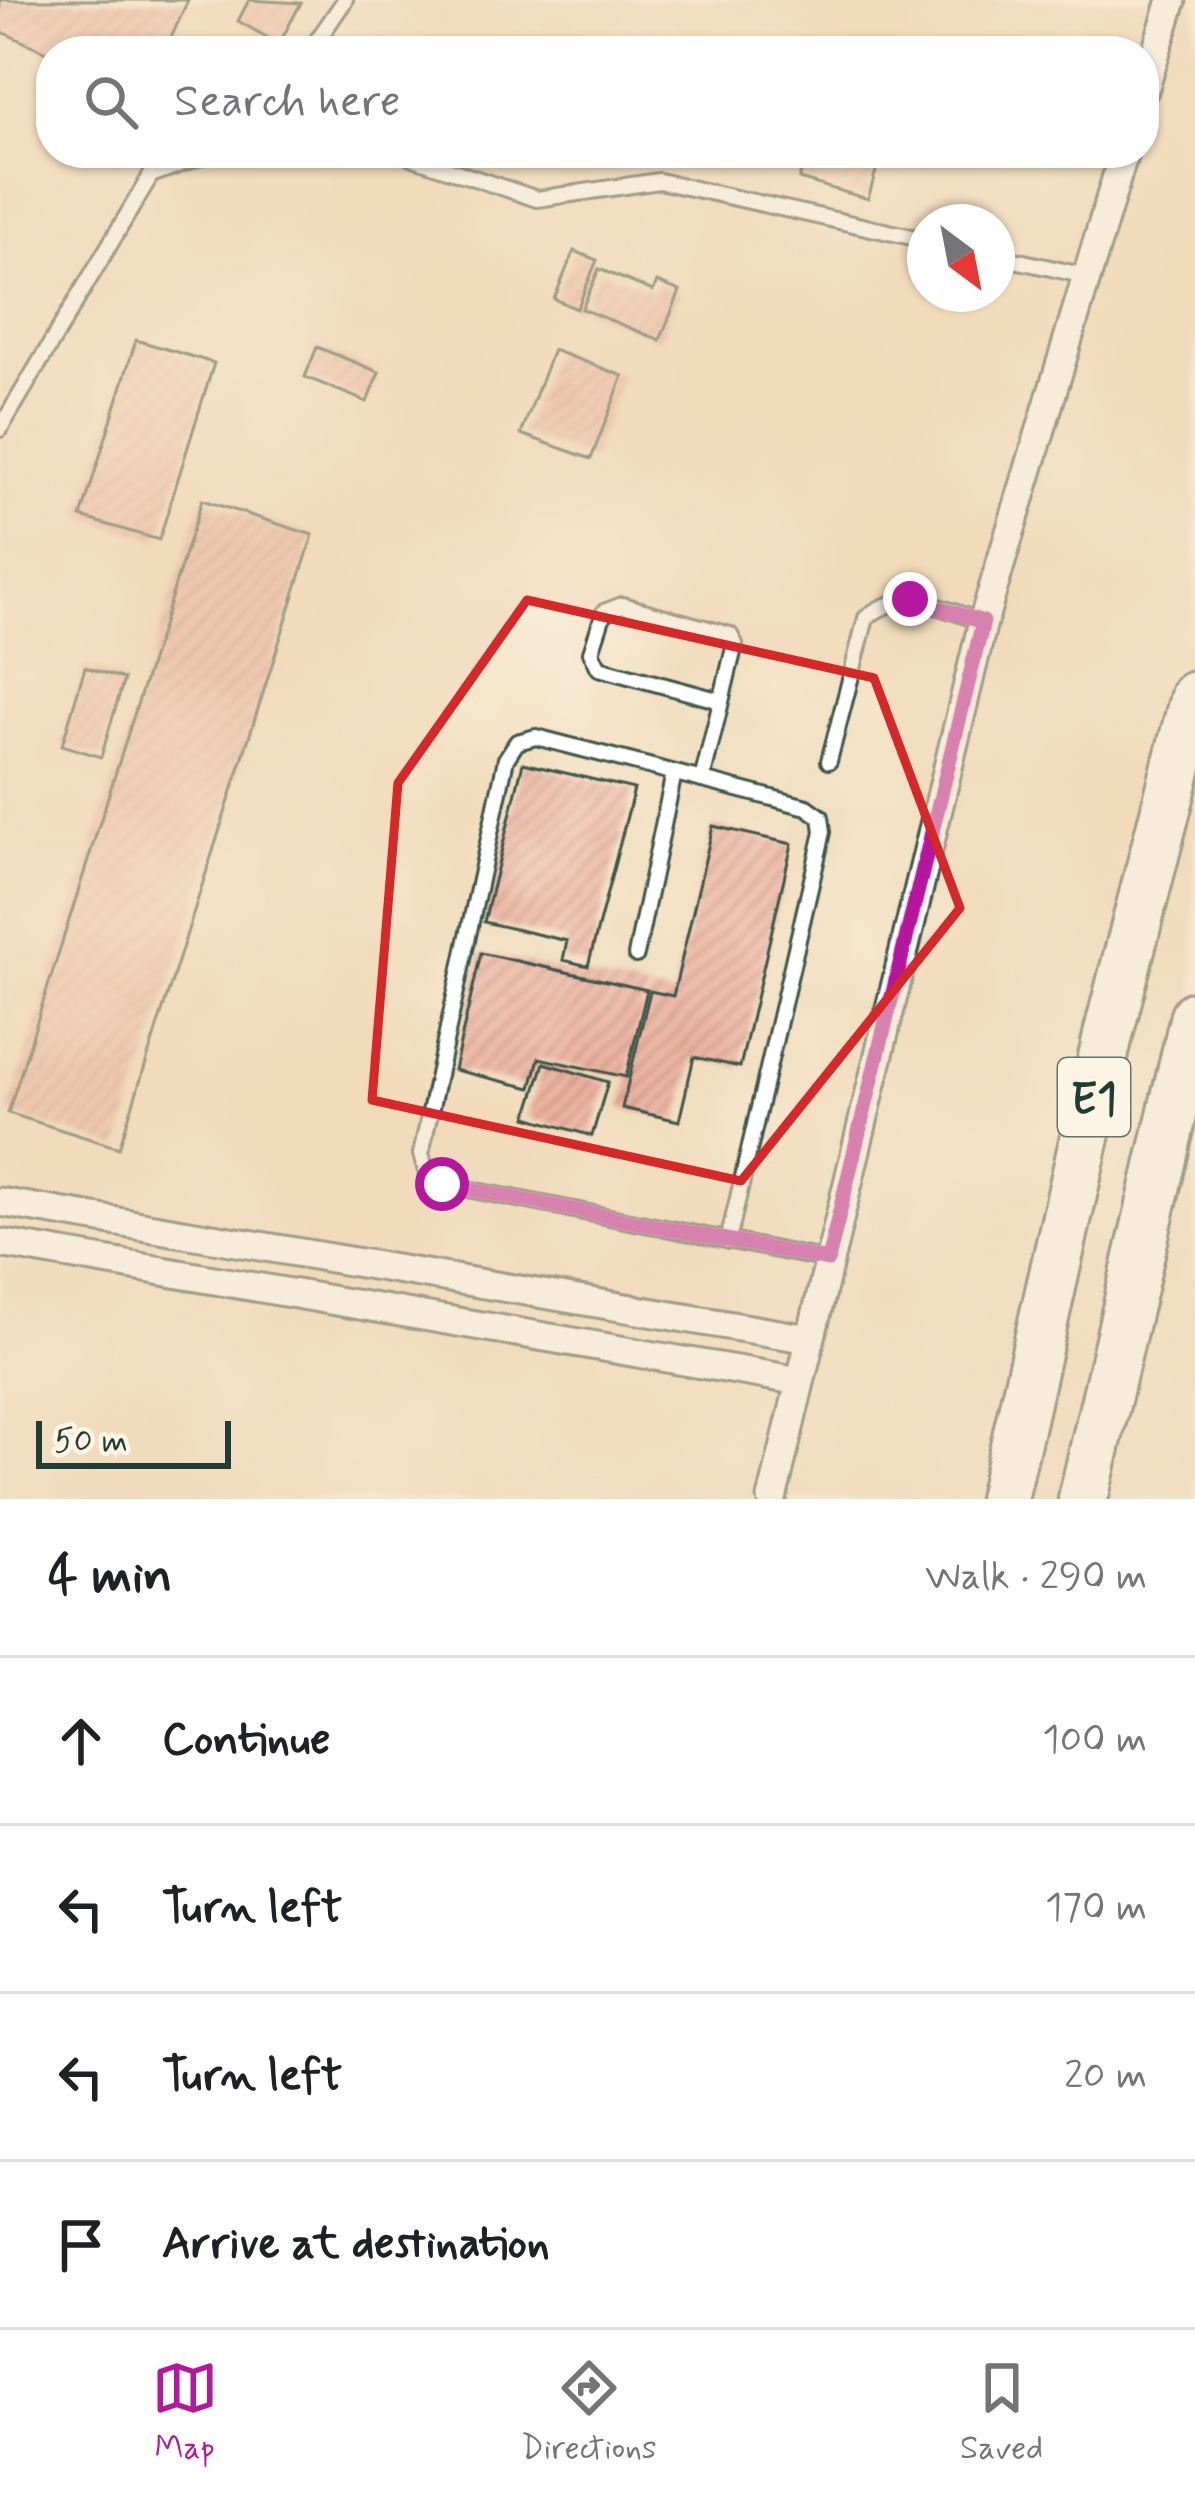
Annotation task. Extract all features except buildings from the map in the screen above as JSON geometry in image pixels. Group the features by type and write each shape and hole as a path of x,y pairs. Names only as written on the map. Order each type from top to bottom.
{"highway":[{"name":"E1","path":"1003,1499 1104,1054 1195,696"},
{"name":"E1","path":"1083,1499 1195,1016"}],"street":[{"path":"1159,42 1172,0"},
{"path":"772,1499 983,622 1119,168"},
{"path":"0,1202 809,1339"},
{"path":"0,1243 800,1381"}],"lane":[{"path":"320,36 345,0"},
{"path":"0,429 151,175 170,168"},
{"path":"443,168 537,199 659,181 907,236"},
{"path":"1015,260 1086,276"},
{"path":"830,761 866,618 881,605 910,599 983,622"},
{"path":"702,780 735,644 730,635 622,605 604,612 591,652 599,668 721,701"},
{"path":"728,1240 824,832 821,817 806,807 536,737 517,742 506,759 421,1154 427,1171 442,1184 828,1260"},
{"path":"636,955 674,773"}],"highlighted area":[{"path":"527,600 874,678 960,908 741,1181 372,1100 398,783"}],"route":[{"path":"442,1184 828,1260 983,622 910,599"}]}
